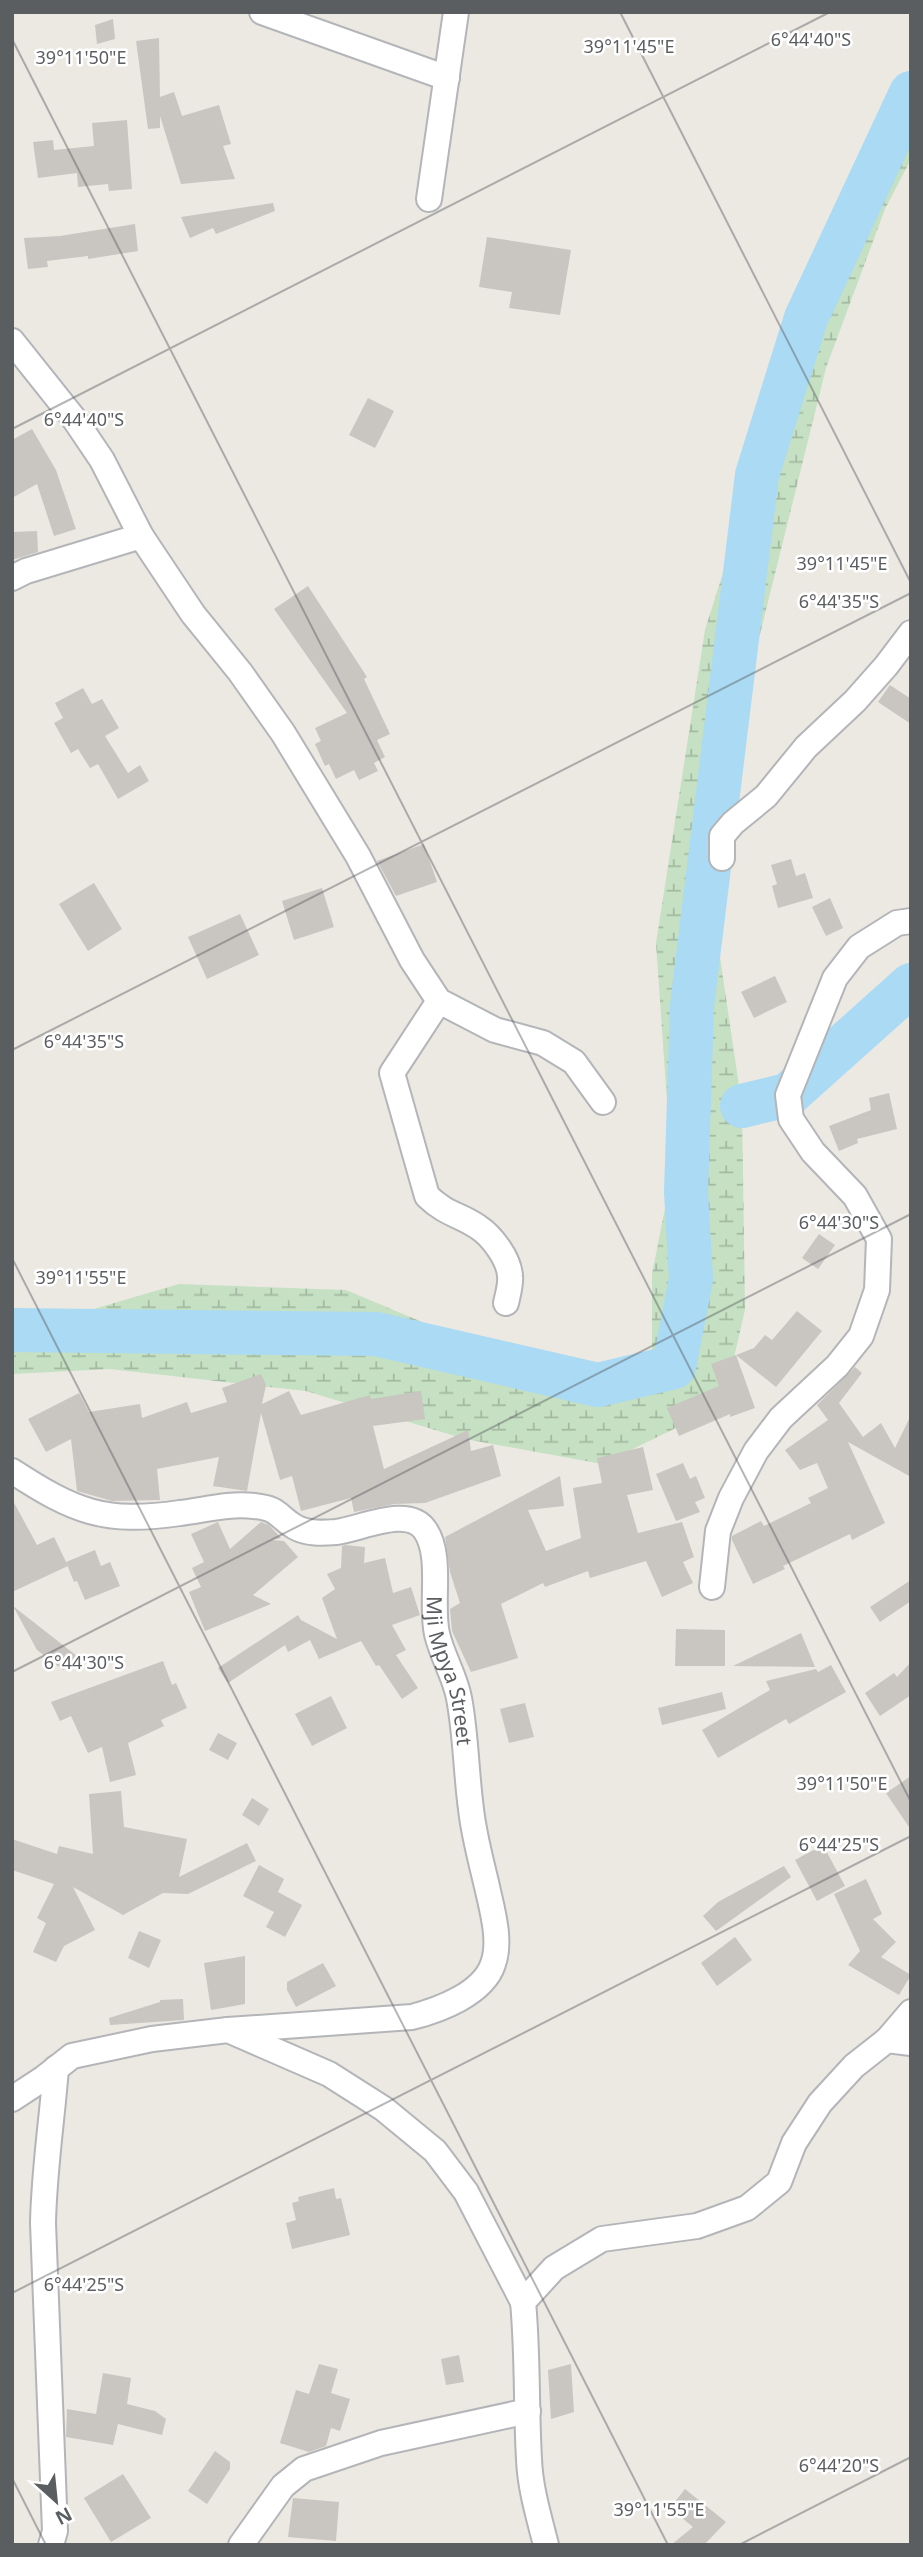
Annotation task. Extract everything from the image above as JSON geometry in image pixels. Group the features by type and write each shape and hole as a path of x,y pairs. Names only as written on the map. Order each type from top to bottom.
{"street":[{"path":"262,12 331,24 447,78"},
{"path":"429,199 456,12"},
{"path":"12,341 50,385 102,460 141,536 193,614 240,672 282,733 358,856 412,960 439,1001 495,1030 543,1043 574,1062 603,1102"},
{"path":"12,578 26,571 141,536"},
{"path":"722,858 722,836 733,823 766,796 806,747 855,701 911,633"},
{"path":"712,1587 718,1531 731,1498 756,1451 781,1418 837,1366 861,1336 877,1290 879,1239 855,1195 813,1152 791,1119 788,1095 835,978 859,947 897,923 911,921"},
{"path":"439,1001 392,1073 428,1196 441,1209 478,1226 491,1237 508,1264 510,1275 506,1303"},
{"name":"Mji Mpya Street","path":"12,1471 65,1502 97,1515 142,1518 219,1507 252,1506 274,1510 295,1527 313,1533 337,1532 400,1517 417,1521 426,1531 434,1553 433,1606 437,1635 459,1696 471,1809 495,1924 496,1948 493,1966 482,1981 461,1999 437,2011 412,2017 228,2030 152,2039 72,2056 12,2099"},
{"path":"523,2302 554,2268 602,2239 698,2226 747,2207 779,2182 794,2143 820,2103 854,2066 899,2042 911,2012"},
{"path":"228,2030 329,2074 384,2109 435,2151 466,2193 523,2302 527,2340 529,2462 546,2545"},
{"path":"51,2545 55,2521 44,2175 56,2068"},
{"path":"241,2545 283,2486 304,2469 381,2443 528,2411"}],"green space":[{"path":"911,101 911,159 885,209 826,368 705,856 742,1106 745,1310 723,1405 602,1464 465,1439 306,1391 110,1369 12,1374 12,1324 53,1321 179,1284 346,1290 510,1359 573,1379 652,1382 652,1274 672,1173 656,943 705,630 782,385 849,220"}],"building":[{"path":"113,19 115,39 97,44 95,25"},
{"path":"159,38 160,97 174,92 182,116 219,105 231,144 223,146 235,179 181,184 160,116 160,128 148,129 136,41"},
{"path":"127,120 132,189 109,191 108,184 78,187 77,173 38,178 33,142 53,140 54,150 94,146 92,123"},
{"path":"273,203 275,211 216,234 213,228 190,238 181,217"},
{"path":"135,224 138,251 88,259 88,256 47,261 48,267 28,269 24,238 60,236"},
{"path":"487,237 571,250 560,315 509,308 512,292 479,287"},
{"path":"368,398 394,411 375,448 349,435"},
{"path":"32,429 56,470 76,529 54,536 37,484 12,498 12,440"},
{"path":"37,531 38,552 12,560 12,532"},
{"path":"308,586 367,677 364,679 390,734 377,740 385,757 374,763 378,771 359,780 354,770 336,779 329,764 325,766 315,744 321,741 315,728 347,713 274,609"},
{"path":"890,685 911,699 911,724 878,702"},
{"path":"83,688 92,704 102,699 119,728 105,736 128,773 140,765 149,781 118,799 98,764 90,768 78,749 71,753 54,723 63,718 55,703"},
{"path":"424,844 437,882 396,896 377,861"},
{"path":"791,859 796,876 805,873 813,898 778,908 772,886 777,884 771,865"},
{"path":"94,883 122,929 88,951 59,904"},
{"path":"322,888 334,927 294,940 282,901"},
{"path":"830,898 843,928 826,936 812,907"},
{"path":"240,914 259,955 207,979 188,937"},
{"path":"775,976 787,1002 754,1018 741,992"},
{"path":"889,1093 897,1129 857,1139 858,1143 839,1151 829,1126 871,1110 869,1098"},
{"path":"819,1234 835,1245 818,1269 802,1258"},
{"path":"797,1311 822,1331 776,1387 736,1355 754,1348 765,1335 772,1340"},
{"path":"736,1355 755,1408 730,1417 730,1414 679,1436 667,1408 719,1386 711,1364"},
{"path":"855,1367 862,1373 839,1403 863,1437 881,1423 895,1448 911,1415 911,1477 848,1442 885,1523 852,1540 850,1534 783,1566 785,1569 753,1584 732,1536 761,1521 764,1526 811,1503 808,1498 828,1488 817,1463 800,1470 785,1450 828,1420 817,1405"},
{"path":"261,1374 266,1385 262,1404 289,1391 301,1415 370,1395 371,1399 421,1391 425,1419 373,1426 384,1469 468,1430 471,1451 493,1445 501,1476 425,1503 394,1504 354,1512 351,1498 301,1511 292,1476 280,1480 261,1413 247,1491 213,1486 219,1457 157,1469 160,1500 112,1501 77,1491 71,1439 46,1452 28,1419 79,1393 89,1412 140,1404 142,1418 187,1402 191,1413 227,1402 222,1388"},
{"path":"643,1447 653,1490 627,1495 638,1533 682,1522 694,1557 683,1562 693,1583 662,1597 646,1561 590,1578 588,1571 545,1587 543,1583 501,1604 518,1658 471,1672 452,1631 450,1609 460,1603 450,1572 445,1537 560,1476 564,1506 528,1510 546,1551 581,1538 573,1488 602,1483 597,1458"},
{"path":"683,1463 690,1479 696,1476 705,1498 695,1502 700,1512 676,1521 656,1474"},
{"path":"12,1499 37,1545 54,1537 68,1566 12,1592"},
{"path":"218,1522 230,1549 261,1522 269,1525 281,1538 272,1540 284,1541 298,1557 253,1595 271,1604 205,1631 189,1592 201,1587 192,1568 204,1562 191,1534"},
{"path":"342,1546 365,1547 364,1563 385,1558 393,1593 411,1587 420,1615 392,1625 406,1650 396,1655 418,1688 402,1699 379,1665 376,1666 361,1641 319,1659 310,1640 288,1652 285,1645 228,1683 218,1668 298,1615 301,1620 337,1639 322,1598 335,1589 327,1574 341,1568"},
{"path":"95,1550 101,1566 110,1562 120,1586 85,1600 66,1562"},
{"path":"911,1580 911,1601 880,1622 870,1607"},
{"path":"13,1606 82,1660 63,1670 37,1650"},
{"path":"676,1629 725,1630 725,1666 675,1666"},
{"path":"801,1633 815,1667 733,1666"},
{"path":"163,1661 172,1685 176,1683 187,1708 161,1720 164,1726 128,1743 136,1775 110,1782 102,1747 88,1753 71,1716 60,1721 51,1702"},
{"path":"911,1662 911,1695 880,1716 865,1693 894,1673 897,1677"},
{"path":"831,1665 846,1692 789,1724 786,1719 718,1758 702,1730 770,1690 766,1681 816,1669 818,1672"},
{"path":"722,1692 726,1709 662,1725 658,1708"},
{"path":"331,1696 347,1728 312,1746 295,1714"},
{"path":"525,1703 534,1737 509,1743 500,1709"},
{"path":"218,1733 237,1743 228,1760 209,1750"},
{"path":"911,1776 911,1830 886,1793"},
{"path":"121,1791 124,1827 187,1839 179,1877 247,1843 256,1861 188,1894 163,1893 123,1915 73,1887 95,1930 64,1946 56,1962 33,1952 46,1923 37,1918 54,1884 12,1870 12,1839 57,1854 59,1846 93,1854 89,1794"},
{"path":"252,1798 269,1809 259,1826 242,1815"},
{"path":"823,1845 845,1886 817,1901 795,1860"},
{"path":"259,1865 284,1879 278,1892 302,1905 285,1937 266,1927 274,1912 243,1896"},
{"path":"784,1866 791,1877 716,1931 703,1916 718,1902"},
{"path":"866,1879 882,1914 873,1919 896,1942 881,1957 911,1975 899,1995 848,1965 860,1951 834,1894"},
{"path":"139,1931 161,1940 149,1968 128,1958"},
{"path":"735,1937 752,1960 717,1986 701,1963"},
{"path":"245,1956 245,2004 211,2010 204,1963"},
{"path":"323,1963 336,1986 296,2007 287,1990 287,1982"},
{"path":"183,1999 184,2020 110,2025 109,2018 160,2000"},
{"path":"334,2188 336,2199 341,2198 350,2235 292,2249 286,2223 296,2220 292,2203 299,2201 298,2197"},
{"path":"459,2355 464,2382 446,2385 441,2359"},
{"path":"319,2364 338,2369 331,2393 350,2399 340,2431 331,2428 326,2446 309,2452 280,2443 296,2390 309,2394"},
{"path":"571,2364 574,2412 551,2419 548,2370"},
{"path":"103,2373 131,2378 127,2404 155,2411 166,2419 162,2435 118,2424 113,2445 66,2437 67,2409 96,2414"},
{"path":"215,2451 230,2462 230,2469 207,2504 188,2491"},
{"path":"123,2474 151,2518 111,2542 84,2498"},
{"path":"685,2489 726,2522 704,2545 671,2545 693,2527 670,2508"},
{"path":"293,2498 339,2502 336,2541 288,2537"}],"waterway":[{"path":"12,1330 376,1334 598,1385 674,1367 691,1279 686,1192 692,1006 757,475 806,318 911,93"},
{"path":"742,1106 788,1095 911,985"}]}
